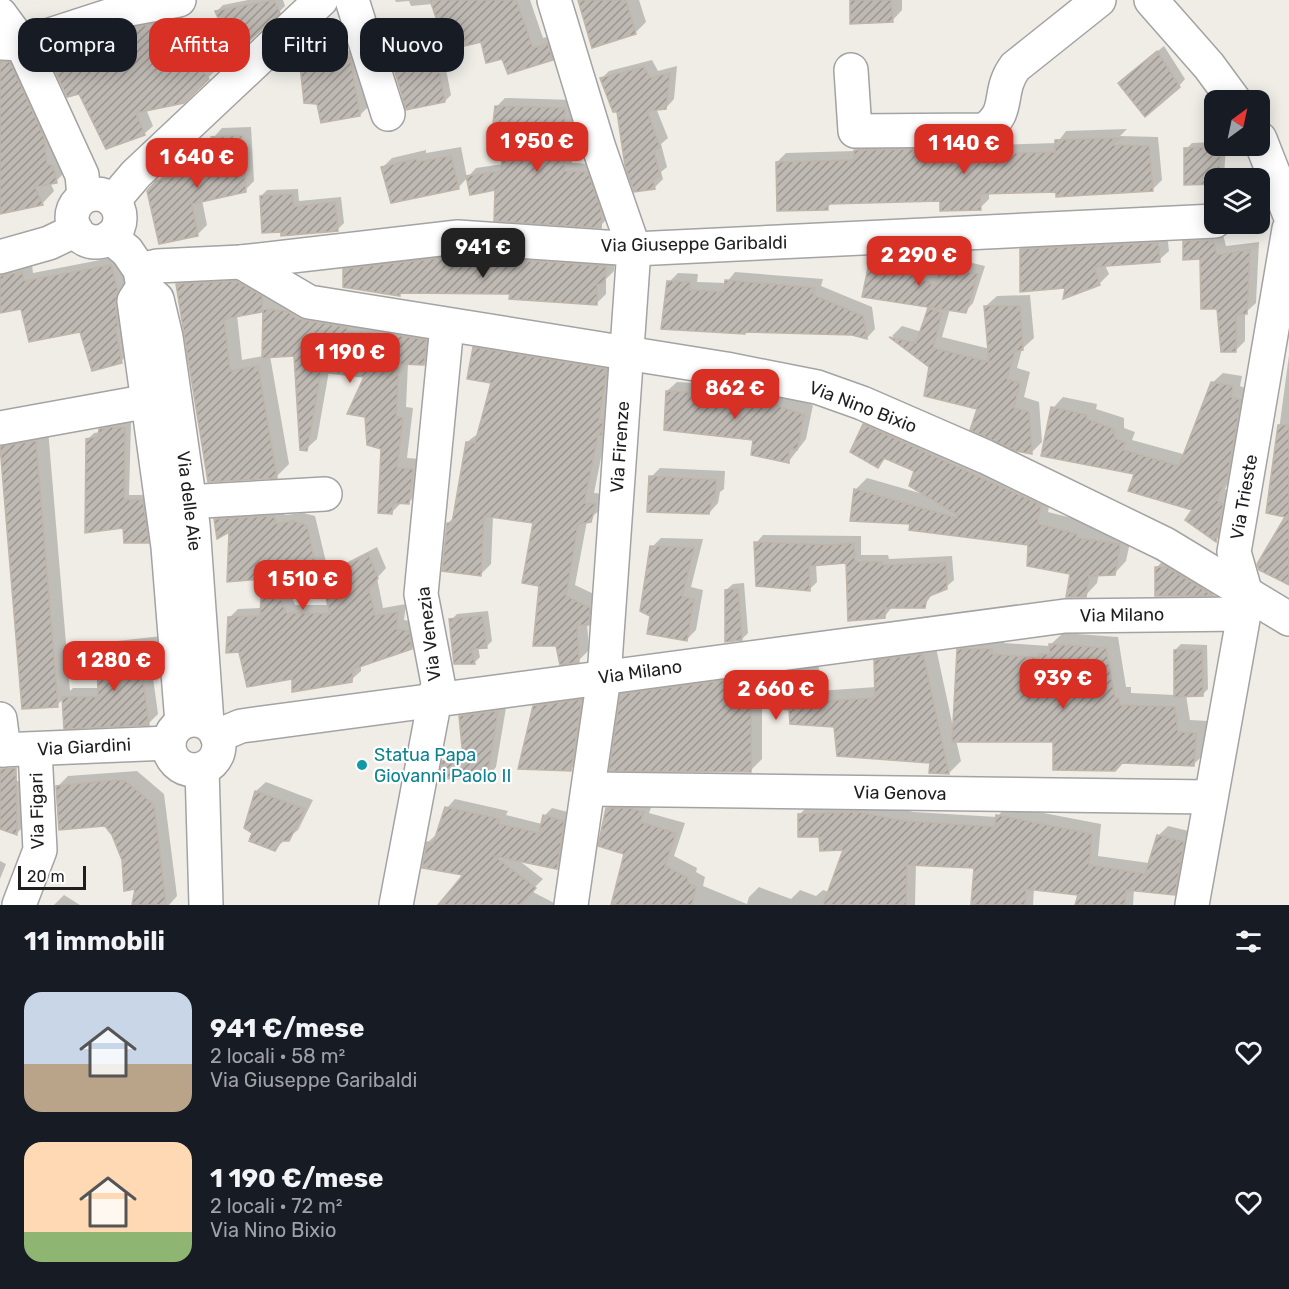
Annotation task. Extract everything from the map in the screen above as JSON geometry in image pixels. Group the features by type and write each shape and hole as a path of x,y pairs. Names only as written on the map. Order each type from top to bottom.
{"street":[{"path":"11,43 130,9 179,0"},
{"path":"0,14 11,43 82,175 99,199 120,216 116,231 103,241 88,240 76,230 72,223 74,208 99,199 136,174 321,0"},
{"path":"352,0 388,114"},
{"name":"Via Firenze","path":"554,0 599,148 634,249 604,677 590,789 571,905"},
{"path":"851,70 855,131 984,130 996,122 1002,108 1004,81 1015,67 1099,0"},
{"path":"1150,0 1209,66 1227,90"},
{"path":"1266,156 1289,215 1270,218"},
{"name":"Via Giuseppe Garibaldi","path":"141,278 157,266 241,262 458,237 634,249 1204,222"},
{"name":"Via Trieste","path":"1192,905 1245,604 1234,552 1289,229"},
{"path":"0,257 49,243 76,230"},
{"name":"Via delle Aie","path":"110,237 127,250 141,278 157,299 166,337 194,731"},
{"name":"Via Nino Bixio","path":"241,262 309,302 430,320 447,325 817,387 862,403 986,457 1165,544 1245,604 1289,620"},
{"name":"Via delle Aie","path":"141,278 134,301 149,400 176,503"},
{"name":"Via Venezia","path":"396,905 433,699 438,683 421,594 447,325"},
{"path":"0,428 149,400"},
{"path":"176,503 325,494"},
{"name":"Via Milano","path":"194,731 1065,616 1245,604"},
{"path":"194,731 169,751 179,765 186,769 202,769 206,905"},
{"name":"Via Giardini","path":"10,742 194,731"},
{"name":"Via Figari","path":"10,742 40,850 29,885 19,905"},
{"name":"Via Genova","path":"590,789 1210,798"}],"building":[{"path":"274,0 280,13 274,18 262,18 262,29 250,40 250,18 218,18 215,11"},
{"path":"430,0 516,0 533,48 548,44 553,60 508,74 502,59 486,63 481,42 464,46 464,18 436,18"},
{"path":"578,0 626,0 636,34 592,48"},
{"path":"850,0 891,0 893,22 850,24"},
{"path":"149,24 149,72 203,72 209,79 184,103 136,113 145,135 106,149 79,94 67,97 56,72 137,72 137,27"},
{"path":"1157,51 1180,87 1145,117 1118,83"},
{"path":"348,57 350,57 360,116 321,123 317,104 304,103 301,72 348,72"},
{"path":"0,61 10,62 44,137 47,165 53,165 57,183 35,187 43,205 0,214"},
{"path":"644,67 650,78 670,73 666,109 647,111 660,147 654,150 660,176 653,179 655,189 634,192 625,166 617,112 613,112 600,78"},
{"path":"395,72 439,72 445,102 406,110"},
{"path":"495,106 565,108 564,171 588,172 602,213 601,228 494,221 495,190 470,195 466,176 502,171 500,124 493,123"},
{"path":"242,135 246,192 192,204 198,236 159,244 147,191 156,181 203,170 199,157 211,156 211,137"},
{"path":"1121,138 1112,145 1149,146 1153,191 1056,197 1056,192 980,194 981,210 940,211 940,201 828,204 828,210 777,211 776,162 854,160 854,150 979,149 979,154 1055,152 1055,140"},
{"path":"1204,147 1204,156 1220,156 1220,168 1204,168 1204,184 1184,185 1184,148"},
{"path":"451,156 459,189 391,203 381,167 416,159 417,162"},
{"path":"293,194 293,207 335,202 338,231 281,236 281,232 262,233 260,196"},
{"path":"1213,240 1217,255 1250,250 1247,314 1236,314 1236,352 1221,352 1217,309 1201,309 1200,259 1183,260 1183,241"},
{"path":"1158,243 1160,262 1094,267 1100,285 1063,299 1065,288 1020,292 1020,249"},
{"path":"458,256 606,266 605,282 597,285 597,305 509,299 510,294 400,293 400,296 343,287 343,269"},
{"path":"870,258 892,261 935,286 941,266 978,274 966,313 862,297"},
{"path":"111,265 118,292 115,304 118,326 115,327 122,363 92,371 80,332 29,342 21,309 0,313 0,276 22,272 24,281"},
{"path":"725,280 815,288 813,295 863,316 867,339 852,335 745,332 745,334 661,329 667,281 690,282 689,290 724,292"},
{"path":"236,281 262,296 262,312 224,319 230,371 258,366 277,478 208,482 176,284"},
{"path":"984,306 1020,306 1023,350 1015,351 1007,379 1020,383 1014,408 1029,412 1032,454 1016,451 970,430 977,409 924,396 929,367 889,337 916,343 928,308 942,313 933,348 989,362"},
{"path":"263,309 287,311 297,319 347,327 347,332 376,332 427,340 424,365 399,364 396,417 403,418 397,468 413,469 409,504 393,503 392,514 378,513 381,449 367,445 365,417 347,414 364,377 321,372 307,451 300,450 294,356 262,358"},
{"path":"473,347 607,369 599,419 603,420 602,435 598,435 584,503 596,504 591,522 578,524 566,596 590,608 589,625 577,625 579,662 560,665 556,646 533,646 539,586 522,583 533,523 484,516 481,576 442,571 447,523 452,523 466,442 475,443 491,383 467,379"},
{"path":"1211,382 1233,386 1231,397 1241,400 1227,479 1216,500 1223,504 1216,542 1185,520 1192,510 1128,491 1134,474 1041,456 1051,407 1087,415 1086,419 1114,429 1114,438 1125,443 1123,450 1179,466"},
{"path":"705,385 730,389 804,415 797,450 789,448 789,463 751,455 753,440 664,430 666,391 704,393"},
{"path":"863,424 1041,505 1037,524 1077,534 1076,538 1120,544 1115,575 1089,576 1086,597 1066,597 1070,574 1027,566 1028,545 909,530 910,524 850,521 854,489 957,518 958,515 909,486 914,471 884,458 878,468 850,452"},
{"path":"1278,425 1289,425 1289,585 1259,570 1257,564 1285,517 1266,513"},
{"path":"125,428 124,500 143,500 149,543 124,543 123,528 85,533 86,439 98,437 99,429"},
{"path":"36,441 58,707 22,709 0,446"},
{"path":"649,476 716,480 715,500 712,499 709,514 647,512"},
{"path":"274,516 276,524 293,521 307,525 317,572 273,577 286,613 330,614 321,579 368,554 378,578 369,589 375,616 398,612 396,629 409,631 412,649 353,669 352,682 292,692 292,679 247,687 239,652 226,653 228,617 260,616 262,579 227,582 229,532 217,539 214,519"},
{"path":"754,542 831,545 854,543 855,562 882,562 882,565 946,563 947,589 927,597 925,608 885,608 885,618 848,621 846,563 809,566 810,591 756,586"},
{"path":"650,546 694,548 682,597 694,599 687,641 647,634 650,616 640,611"},
{"path":"1155,567 1167,567 1214,596 1155,596"},
{"path":"738,589 742,640 725,642 725,590"},
{"path":"482,616 487,648 471,649 475,664 454,664 449,619"},
{"path":"1049,644 1106,648 1115,698 1119,698 1119,705 1175,707 1178,732 1196,733 1194,766 1122,763 1115,771 1053,770 1053,742 952,742 957,649 992,649 992,654 1039,658 1039,654 1050,654"},
{"path":"153,645 154,672 142,672 149,725 64,729 62,697 98,697 97,651"},
{"path":"1174,650 1202,650 1203,696 1174,697"},
{"path":"923,654 949,774 929,773 930,763 837,756 834,727 790,724 789,710 751,705 751,772 609,771 620,694 765,675 807,677 807,702 875,698 874,660"},
{"path":"582,699 571,771 518,769 533,706"},
{"path":"498,711 487,778 439,779 442,761 463,757 459,716"},
{"path":"16,768 17,835 0,829 0,769"},
{"path":"125,781 154,805 166,905 132,905 135,889 124,891 122,860 112,835 105,826 59,830 56,786"},
{"path":"255,791 305,809 289,841 281,841 275,851 249,841 252,833 244,828"},
{"path":"445,807 500,819 499,824 539,833 543,815 564,821 557,869 494,856 536,888 520,905 438,905 463,875 422,868 427,842 433,844"},
{"path":"606,808 630,808 644,812 640,822 676,833 665,866 688,878 687,882 696,887 692,905 611,905 624,854 598,846"},
{"path":"858,812 904,821 995,827 996,815 1092,834 1089,865 1145,874 1157,835 1184,842 1175,895 1126,890 1125,905 1075,905 1078,895 1026,889 1025,905 971,905 974,868 907,865 906,905 823,905 843,850 820,851 819,837 798,837 798,814"}],"place":[{"name":"Statua Papa Giovanni Paolo II","path":"362,765"}]}
